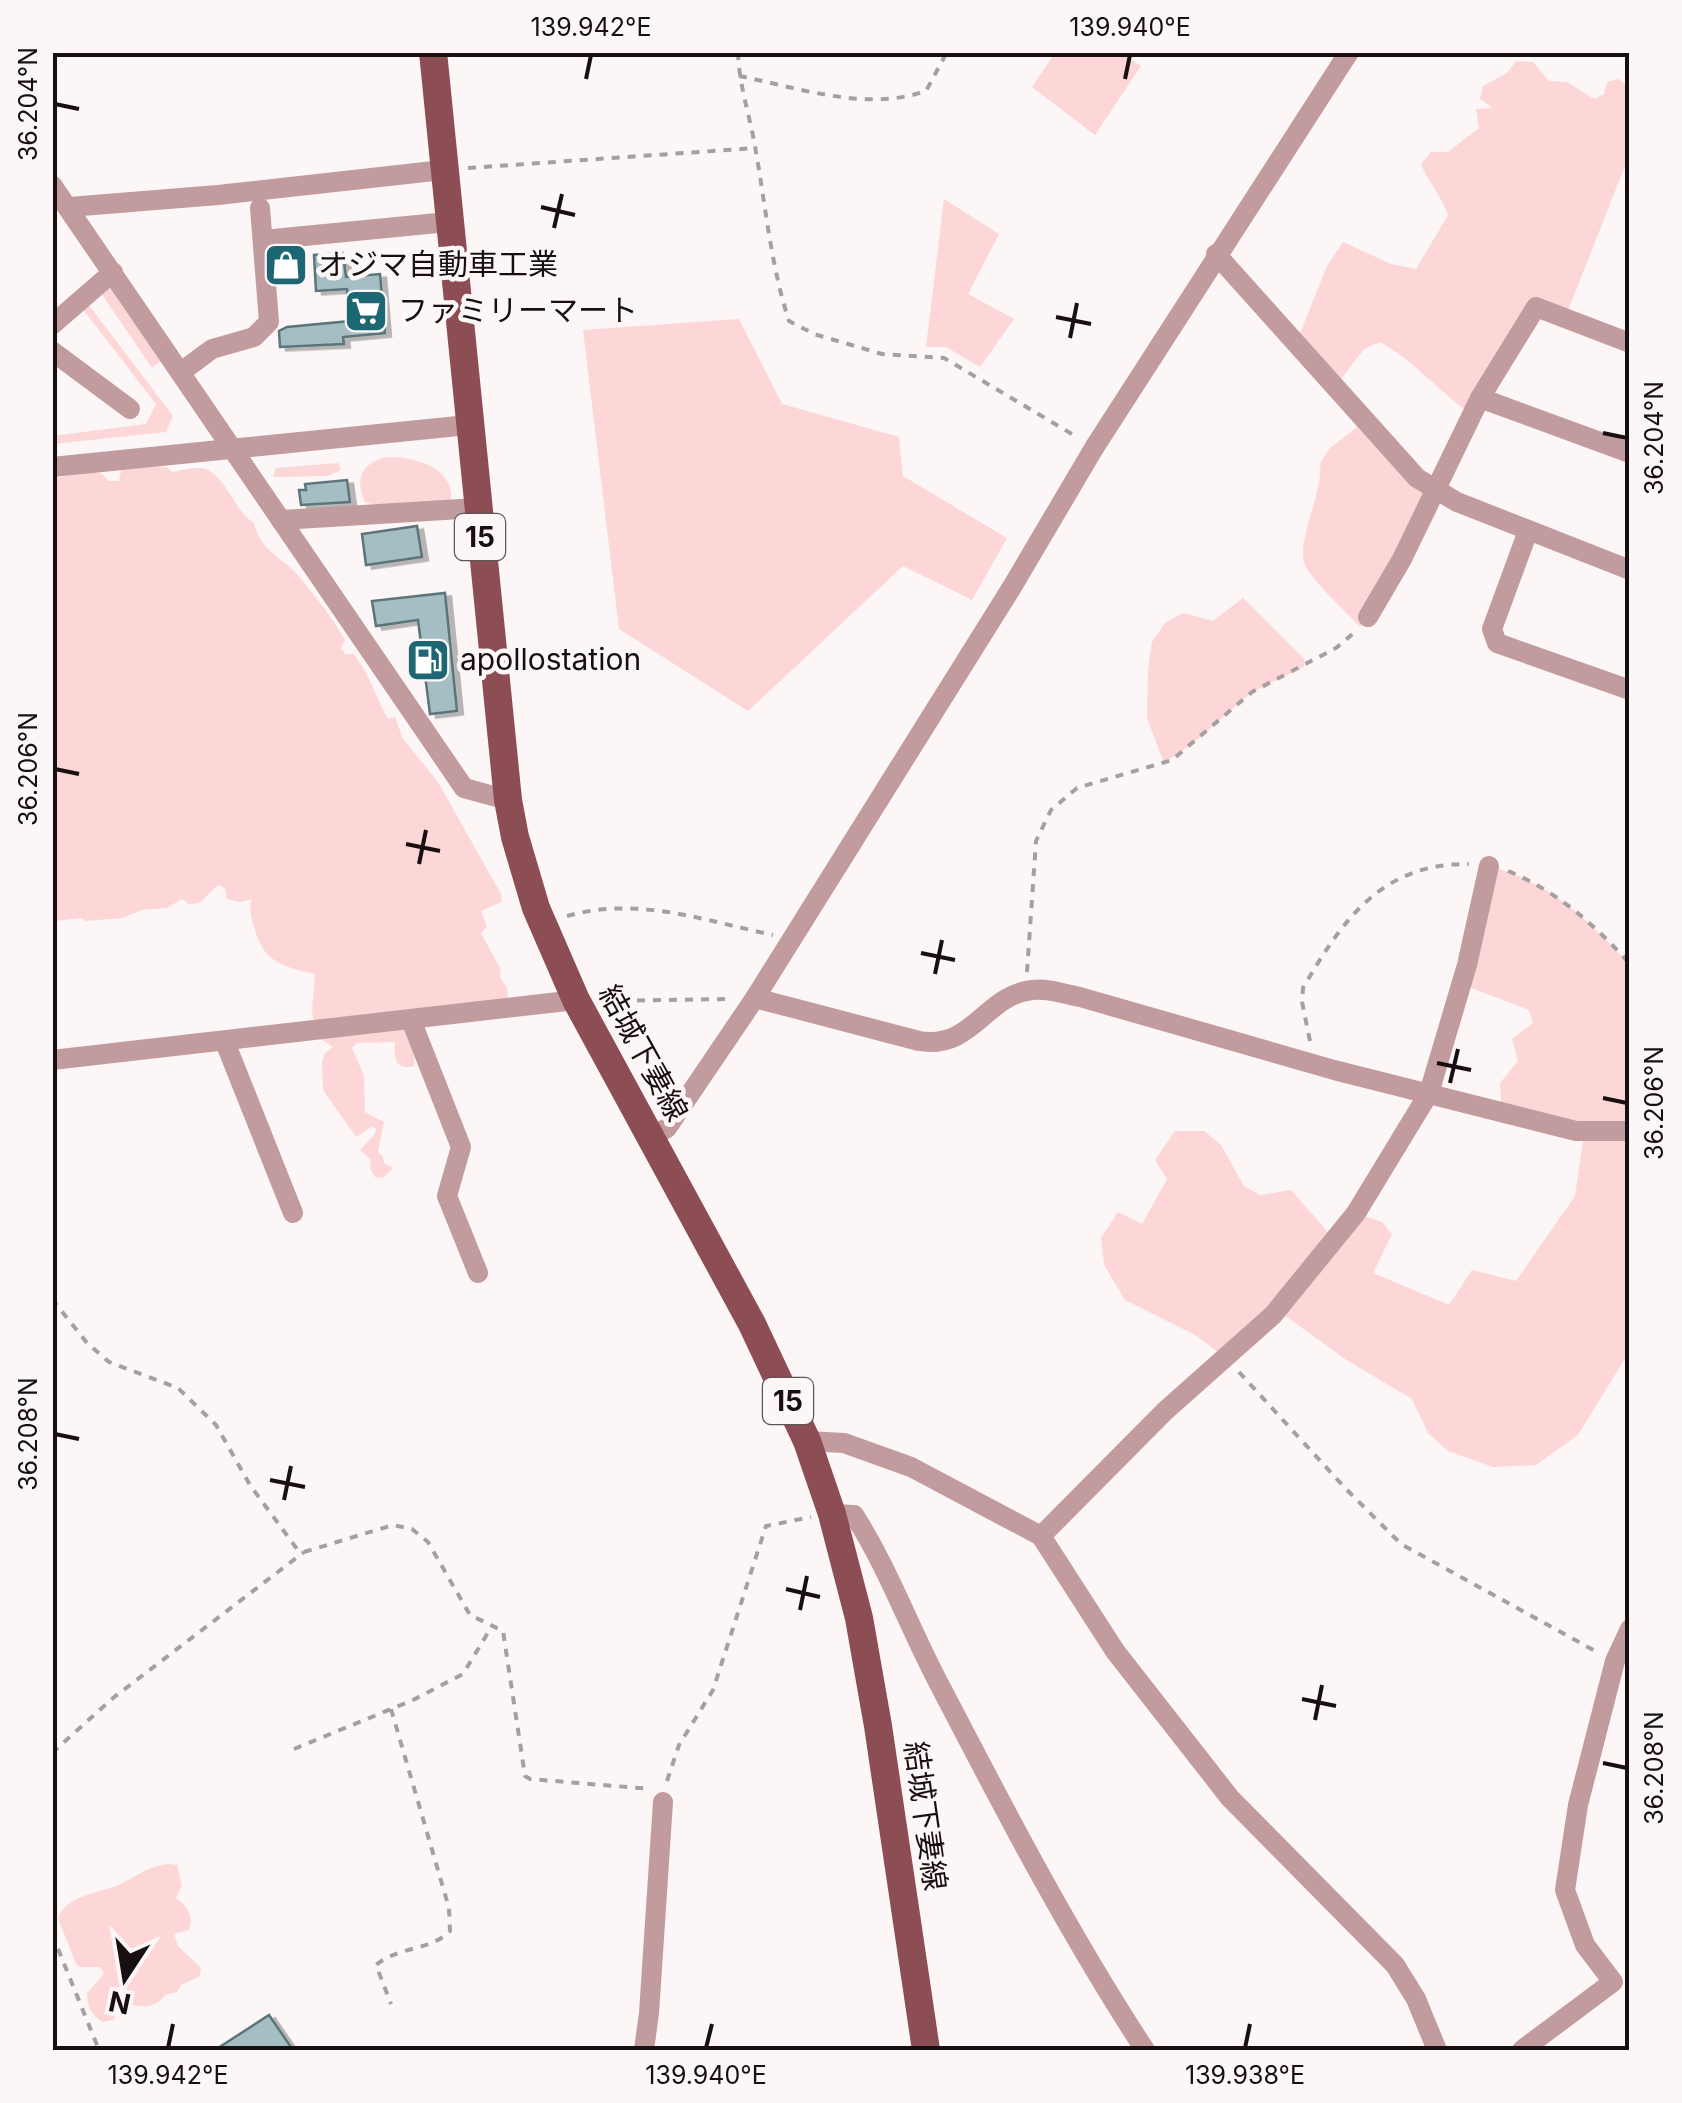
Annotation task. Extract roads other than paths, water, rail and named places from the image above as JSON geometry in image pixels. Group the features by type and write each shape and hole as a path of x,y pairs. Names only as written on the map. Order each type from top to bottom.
{"main road":[{"name":"結城下妻線","path":"432,52 508,800 524,870 576,1000 752,1324 806,1441 832,1514 859,1618 878,1726 926,2050"}],"street":[{"path":"650,1137 666,1128 755,998 1012,587 1094,448 1349,52"},
{"path":"68,207 443,170"},
{"path":"52,185 464,788 508,800"},
{"path":"181,372 212,349 254,337 269,322 260,208"},
{"path":"263,240 448,222"},
{"path":"1216,254 1380,439 1435,491 1630,570"},
{"path":"52,324 113,272"},
{"path":"1368,617 1480,398 1536,308 1630,343"},
{"path":"52,352 130,409"},
{"path":"1480,398 1630,453"},
{"path":"52,466 468,424"},
{"path":"281,520 477,508"},
{"path":"1528,531 1492,628 1497,643 1630,690"},
{"path":"1041,1536 1165,1411 1272,1315 1356,1213 1429,1093 1467,965 1489,866"},
{"path":"755,998 919,1042 942,1043 954,1040 1010,997 1044,990 1576,1131 1630,1131"},
{"path":"52,1060 576,1000"},
{"path":"412,1020 461,1147 447,1196 478,1273"},
{"path":"225,1042 293,1213"},
{"path":"806,1441 844,1443 912,1467 1041,1536 1115,1650 1230,1798 1395,1965 1416,1999 1437,2050"},
{"path":"832,1514 854,1515 869,1538 1037,1874 1086,1960 1145,2050"},
{"path":"1522,2050 1612,1982 1584,1945 1565,1890 1578,1805 1615,1661 1630,1628"},
{"path":"644,2050 663,1802"}],"place":[{"name":"オジマ自動車工業","path":"286,265"},
{"name":"ファミリーマート","path":"366,311"},
{"name":"apollostation","path":"428,660"}]}
